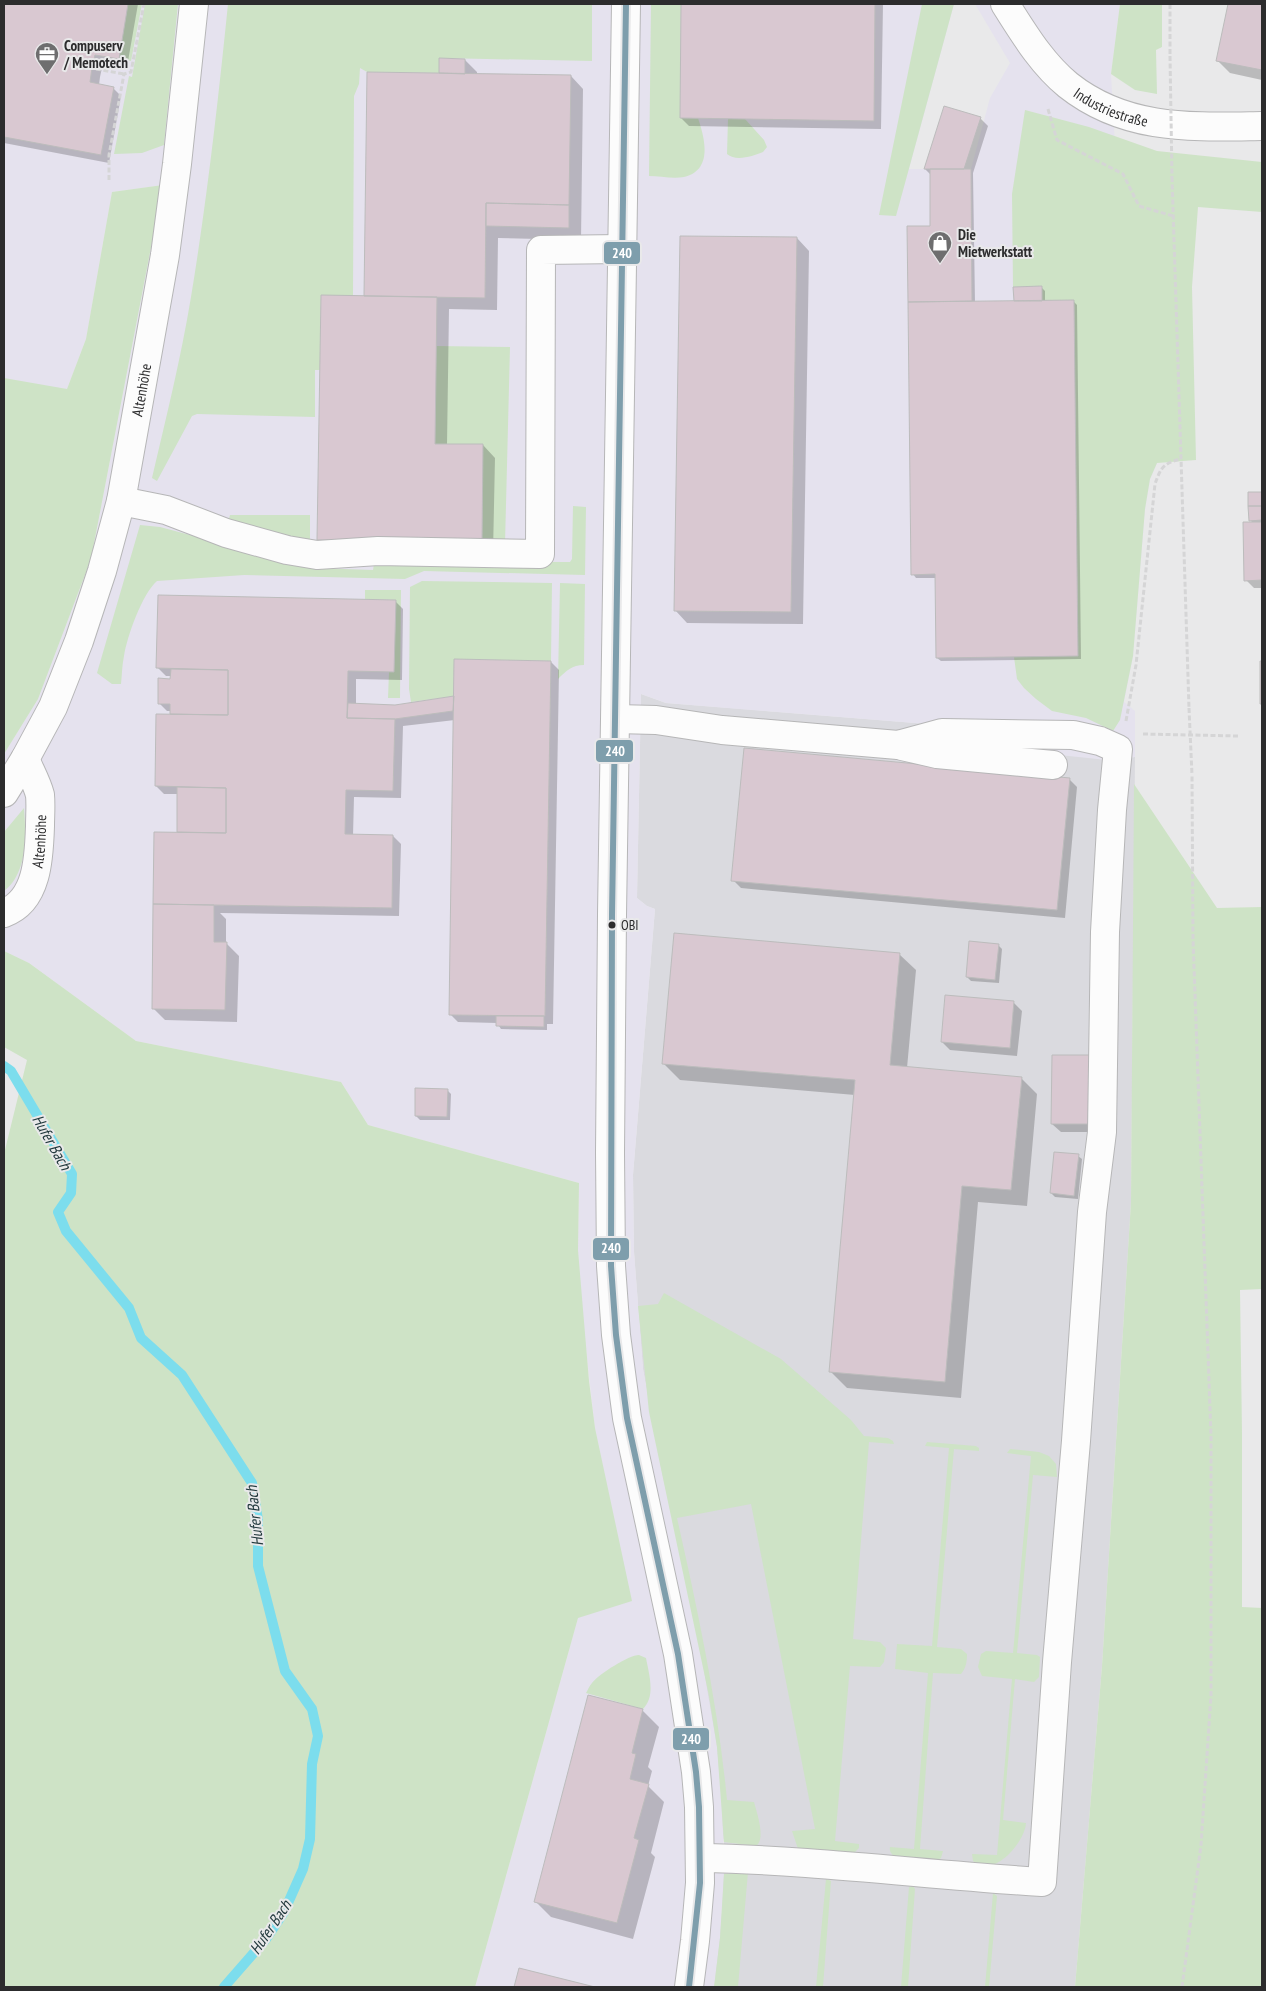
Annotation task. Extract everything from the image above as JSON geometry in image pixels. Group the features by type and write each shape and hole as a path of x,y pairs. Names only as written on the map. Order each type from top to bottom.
{"street":[{"name":"Altenhöhe","path":"4,793 53,707 102,571 121,501 165,255 194,4"},
{"path":"626,4 610,1153 613,1301 627,1418 685,1695 696,1772 700,1858 695,1941 689,1987"},
{"name":"Industriestraße","path":"1005,4 1029,41 1062,78 1091,101 1116,114 1134,119 1189,125 1262,126"},
{"path":"121,501 166,510 226,533 287,550 317,555 378,551 540,554 542,250 622,249"},
{"path":"616,719 656,720 722,730 898,745 937,754 1054,765"},
{"path":"700,1858 749,1858 954,1877 1042,1882 1092,1212 1102,1132 1104,932 1118,749 1100,741 1073,735 942,733 898,745"},
{"name":"Altenhöhe","path":"4,913 12,910 21,902 29,890 39,854 40,795 25,759"}],"path":[{"path":"96,69 124,74 131,72 144,4"},
{"path":"1170,4 1173,216 1192,775 1193,939 1210,1436 1211,1694 1201,1845 1182,1987"},
{"path":"109,180 109,155 124,74"},
{"path":"1062,78 1045,97 1057,140 1124,174 1139,206 1173,216"},
{"path":"1118,749 1129,708 1136,665 1155,484 1160,469 1168,463 1180,459"},
{"path":"1118,749 1134,733 1238,736"}],"shaded area":[{"path":"4,4 954,4 909,169 971,169 990,98 1010,63 975,4 1120,4 1111,74 1119,216 1157,463 1150,479 1145,509 1133,656 1124,702 1135,711 1135,757 1107,760 942,743 927,724 666,703 641,694 637,898 647,906 655,909 633,1175 634,1252 643,1369 660,1464 701,1653 717,1747 722,1801 724,1874 720,1938 714,1987 475,1987 611,1506 595,1428 581,1305 578,1250 579,1183 368,1125 341,1082 136,1041 29,963 4,951 4,754 38,699 91,559 163,185 112,192 86,339 67,389 4,446"},
{"name":"OBI","path":"641,694 666,703 928,724 1075,755 1107,760 1135,757 1131,1202 1102,1666 1075,1987 714,1987 722,1911 724,1842 701,1653 660,1464 643,1369 634,1252 633,1175 655,909 647,906 637,898"}],"green space":[{"path":"128,4 142,4 131,61 119,59"},
{"path":"145,4 178,4 164,145 142,153 114,154 129,76 132,77"},
{"path":"228,4 592,4 592,61 439,58 439,73 367,72 360,68 359,84 354,96 353,296 321,296 320,370 315,370 315,417 197,414 192,416 157,481 152,478 183,343 197,261 212,151"},
{"path":"651,4 681,4 680,118 698,118 704,144 703,161 699,168 684,177 649,176"},
{"path":"922,4 954,4 896,216 879,215"},
{"path":"1120,4 1162,4 1162,47 1156,50 1157,94 1135,90 1111,74"},
{"path":"1025,110 1089,127 1157,151 1262,162 1262,212 1198,207 1192,287 1196,460 1157,463 1150,479 1145,509 1133,656 1120,720 1113,731 1086,718 1052,711 1036,699 1017,679 1014,657 1078,655 1074,300 1042,301 1041,286 1013,287 1012,194"},
{"path":"728,119 745,119 764,140 767,147 763,152 740,158 727,154"},
{"path":"163,185 91,559 38,699 4,754 4,378 67,389 86,339 112,192"},
{"path":"436,346 510,347 505,544 482,542 483,444 435,444"},
{"path":"573,506 586,507 585,575 424,571 405,579 244,575 157,581 151,587 141,605 132,627 123,659 121,684 112,684 97,673 140,525 160,527 314,568 373,570 374,564 378,561 570,562 572,559"},
{"path":"230,515 310,515 310,539 290,539 228,522"},
{"path":"422,581 552,583 551,661 454,659 454,696 411,702 409,689 410,587"},
{"path":"560,583 585,584 584,665 573,667 558,679"},
{"path":"365,590 401,590 400,698 388,698 389,672 394,672 396,600 365,599"},
{"path":"1134,784 1217,908 1262,907 1262,1289 1240,1290 1242,1607 1262,1608 1262,1987 1075,1987 1102,1666 1131,1202"},
{"path":"24,808 24,852 18,874 4,891 4,832"},
{"path":"4,951 29,963 136,1041 341,1082 368,1125 579,1183 578,1250 589,1381 595,1428 632,1601 578,1618 475,1987 4,1987 4,1154 27,1060 4,1047"},
{"path":"664,1293 781,1359 851,1420 864,1436 888,1438 893,1441 894,1444 869,1442 853,1639 880,1642 886,1648 884,1662 880,1667 850,1666 835,1841 859,1844 859,1848 854,1853 798,1849 792,1831 815,1829 751,1504 677,1518 713,1694 727,1800 754,1802 761,1832 759,1843 756,1846 724,1842 717,1747 709,1696 649,1412 638,1306 658,1304"},
{"path":"927,1442 976,1446 979,1448 979,1451 954,1449 937,1647 961,1649 967,1654 967,1657 961,1674 933,1673 920,1849 943,1851 941,1858 936,1861 897,1858 891,1853 890,1849 890,1847 914,1849 928,1673 895,1669 897,1644 932,1646 949,1448 925,1446"},
{"path":"1010,1449 1039,1452 1049,1456 1056,1464 1057,1477 1033,1475 1017,1653 1040,1657 1039,1677 1034,1682 1015,1679 1003,1820 1026,1823 1020,1840 1007,1856 990,1866 981,1866 973,1861 972,1854 997,1855 1012,1679 982,1676 978,1667 981,1654 986,1651 1013,1653 1031,1456 1007,1453"},
{"path":"639,1655 646,1658 650,1678 649,1698 643,1709 586,1693 590,1685 607,1670 628,1658"},
{"path":"748,1872 738,1987 714,1987 720,1938 724,1874"},
{"path":"826,1879 831,1881 823,1987 816,1987"},
{"path":"913,1886 915,1889 908,1987 901,1987 909,1887"},
{"path":"993,1893 997,1896 989,1987 985,1987"}],"building":[{"name":"Compuserv / Memotech","path":"4,4 128,4 119,59 95,55 92,68 90,82 114,87 101,155 4,137"},
{"path":"681,4 875,4 874,121 680,118"},
{"path":"1228,4 1262,4 1262,70 1216,61"},
{"path":"439,58 465,59 465,74 439,73"},
{"path":"367,72 571,75 569,205 486,203 485,298 364,296"},
{"path":"944,106 981,117 964,169 924,169"},
{"name":"Die Mietwerkstatt","path":"930,169 971,169 972,301 908,302 907,226 930,226"},
{"path":"486,203 569,205 569,228 486,226"},
{"path":"680,236 797,237 791,612 674,611"},
{"path":"1042,286 1042,301 1014,301 1013,287"},
{"path":"321,295 437,297 435,444 483,444 482,542 317,540"},
{"path":"1074,300 1078,656 936,658 935,574 911,575 908,302"},
{"path":"1248,492 1262,492 1262,506 1248,506"},
{"path":"1248,506 1262,506 1262,520 1249,521"},
{"path":"1243,522 1262,522 1262,580 1244,581"},
{"path":"158,595 396,600 394,672 348,671 347,718 395,719 393,791 346,790 345,834 393,835 392,908 153,904 154,832 226,833 226,788 155,786 156,714 228,715 228,670 156,668"},
{"path":"454,659 551,661 545,1016 449,1015"},
{"path":"1260,661 1262,661 1262,704 1260,704"},
{"path":"171,669 228,670 228,715 170,714 170,704 158,704 158,678 170,679"},
{"path":"454,696 453,711 395,719 347,718 348,703 395,705"},
{"path":"744,748 1070,778 1057,910 731,881"},
{"path":"177,787 226,788 226,833 177,832"},
{"path":"153,904 214,905 214,942 227,942 225,1010 152,1009"},
{"path":"674,933 900,953 890,1065 1022,1077 1011,1190 962,1186 945,1382 829,1372 855,1080 662,1064"},
{"path":"969,941 999,944 995,980 966,977"},
{"path":"945,995 1014,1001 1010,1048 941,1042"},
{"path":"496,1016 544,1016 544,1027 496,1026"},
{"path":"1052,1055 1093,1055 1093,1124 1051,1124"},
{"path":"415,1088 448,1089 447,1117 415,1116"},
{"path":"1054,1152 1079,1154 1074,1196 1050,1193"},
{"path":"588,1695 643,1709 632,1753 636,1754 630,1779 649,1784 634,1838 639,1840 617,1923 534,1902"},
{"path":"519,1968 595,1987 514,1987"}],"waterway":[{"name":"Hufer Bach","path":"4,1066 11,1071 72,1174 71,1193 58,1212 66,1231 129,1308 141,1338 182,1375 252,1483 258,1520 258,1566 285,1671 312,1709 318,1736 312,1764 310,1839 303,1869 284,1912 266,1939 224,1987"}],"transit line":[{"name":"240","path":"626,4 612,915 611,1266 616,1335 627,1418 678,1654 696,1772 699,1807 700,1883 689,1987"}],"place":[{"name":"Compuserv / Memotech","path":"47,75"},
{"name":"Die Mietwerkstatt","path":"940,264"},
{"name":"OBI","path":"612,925"}]}
